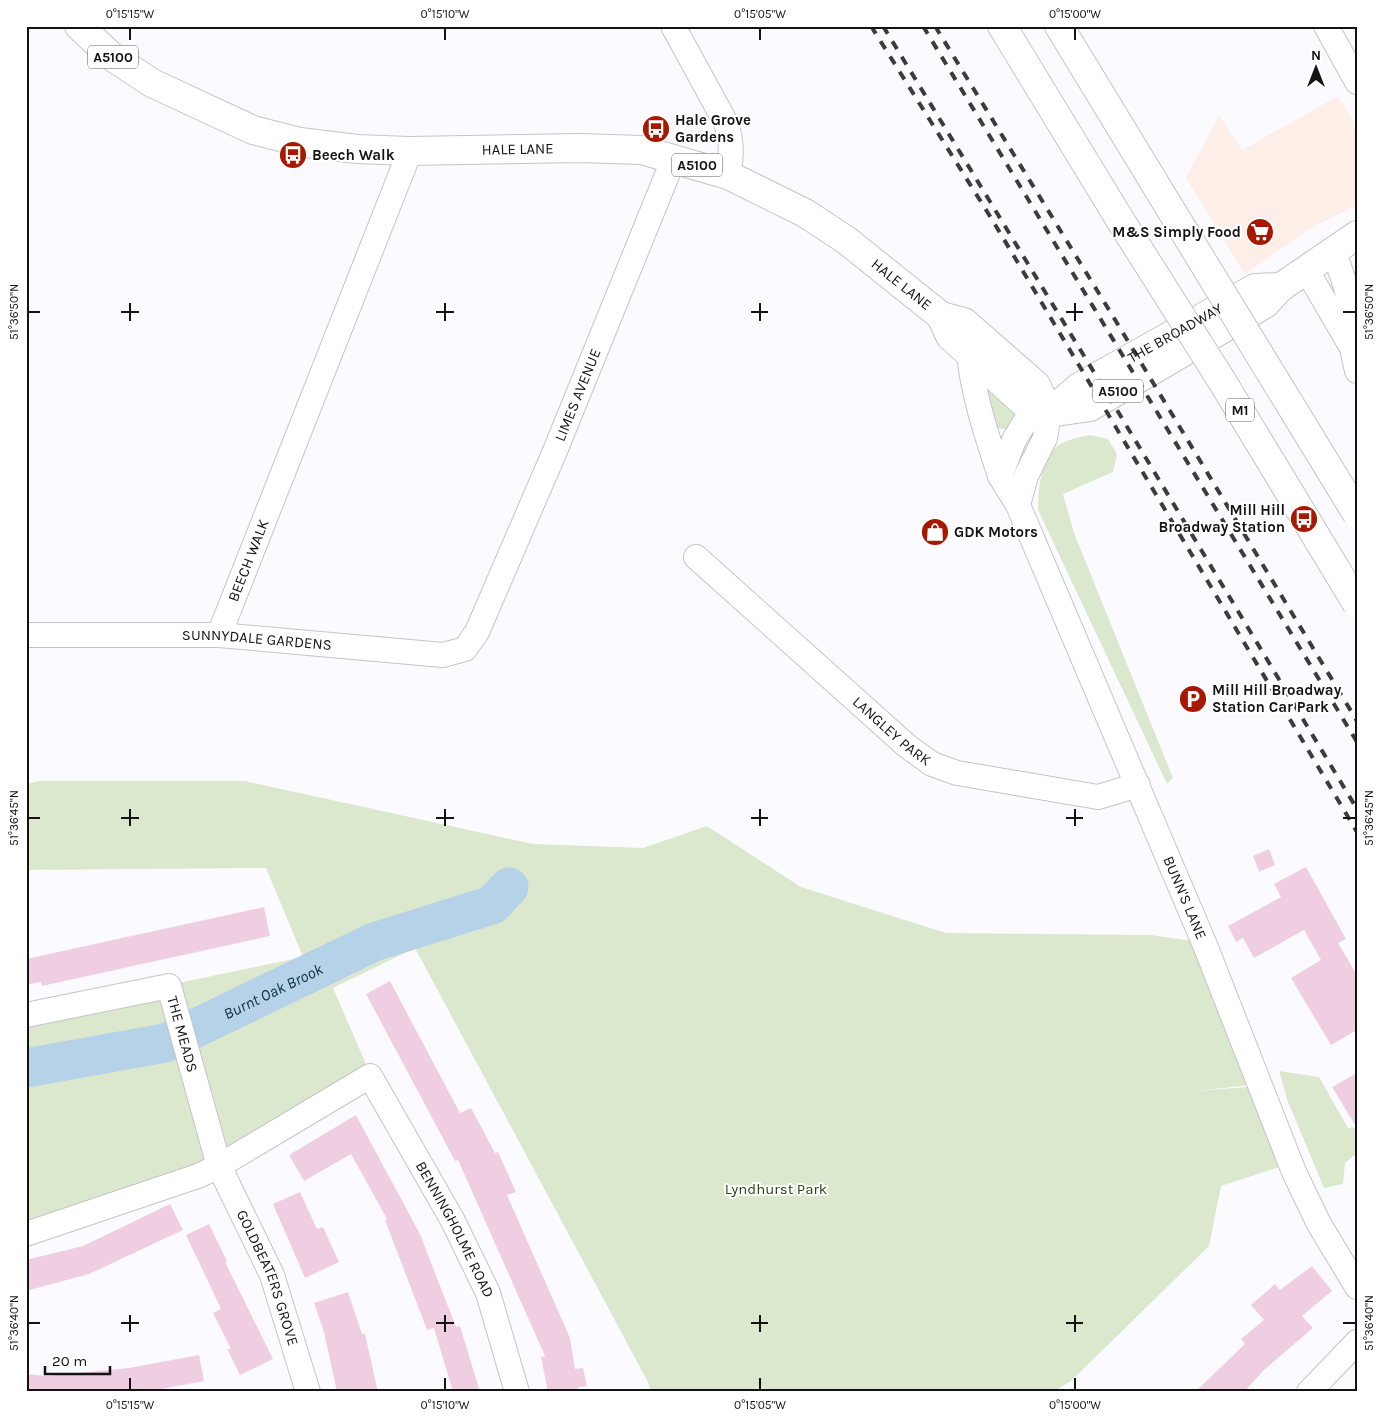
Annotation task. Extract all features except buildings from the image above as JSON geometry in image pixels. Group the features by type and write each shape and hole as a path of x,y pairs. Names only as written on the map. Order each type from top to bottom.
{"main road":[{"name":"HALE LANE","path":"79,26 111,56 152,83 253,130 300,142 357,149 410,151 579,148 642,150 728,175 805,213 838,235 941,316 964,322 1036,385 1049,413"},
{"name":"M1","path":"1002,26 1119,218 1222,381 1357,604"},
{"path":"1059,26 1357,514"},
{"name":"THE BROADWAY","path":"1049,413 1090,408 1265,304 1281,287 1357,235"},
{"name":"HALE LANE","path":"941,316 950,336 969,354 1024,403 1049,413"}],"street":[{"path":"673,26 726,123 731,140 732,158 728,175"},
{"path":"1326,26 1357,82"},
{"name":"BEECH WALK","path":"219,635 410,151"},
{"name":"LIMES AVENUE","path":"477,632 554,452 674,158"},
{"path":"1333,251 1344,279 1355,330 1352,348"},
{"path":"1306,270 1352,348 1357,371"},
{"name":"BUNN'S LANE","path":"969,354 971,371 985,428 1000,476 1018,505 1138,785 1205,945 1294,1172 1319,1224 1357,1287"},
{"path":"1000,476 1014,440 1025,422 1049,413 1045,438 1026,476 1018,505"},
{"name":"LANGLEY PARK","path":"696,557 907,746 932,764 957,773 1098,797 1138,785"},
{"name":"SUNNYDALE GARDENS","path":"26,635 219,635 443,655 465,649 477,632"},
{"name":"THE MEADS","path":"26,1016 168,986 219,1166"},
{"name":"BENNINGHOLME ROAD","path":"219,1166 370,1076 452,1221 488,1293 517,1392"},
{"path":"26,1234 198,1176 219,1166"},
{"name":"GOLDBEATERS GROVE","path":"219,1166 272,1275 304,1391"},
{"path":"1309,1392 1357,1342"}],"shaded area":[{"path":"1338,96 1357,127 1357,205 1309,229 1245,274 1186,178 1219,115 1242,150"}],"green space":[{"path":"982,381 1014,409 1015,417 1008,430 993,427"},
{"path":"1090,435 1108,439 1117,454 1113,472 1063,494 1074,533 1173,778 1167,784 1038,510 1041,477 1046,461 1051,453 1063,442"},
{"name":"Lyndhurst Park","path":"39,781 245,781 533,844 643,848 707,826 801,887 946,933 1151,935 1199,942 1259,1084 1196,1091 1260,1086 1291,1163 1221,1186 1209,1246 1071,1381 1053,1392 650,1392 649,1384 415,948 333,988 372,1078 219,1166 26,1234 26,1015 303,957 266,868 26,870 26,784"},
{"path":"1279,1071 1319,1077 1348,1128 1357,1127 1357,1153 1345,1163 1343,1184 1324,1188 1288,1102"}],"waterway":[{"name":"Burnt Oak Brook","path":"26,1068 165,1043 374,942 492,905 509,887"}],"railway":[{"path":"871,26 993,221 1357,832"},
{"path":"883,26 1357,809"},
{"path":"923,26 1357,742"},
{"path":"935,26 1357,721"}],"place":[{"name":"Hale Grove Gardens","path":"656,129"},
{"name":"Beech Walk","path":"293,155"},
{"name":"M&S Simply Food","path":"1260,232"},
{"name":"Mill Hill Broadway Station","path":"1304,519"},
{"name":"GDK Motors","path":"935,532"},
{"name":"Mill Hill Broadway Station Car Park","path":"1193,699"}]}
